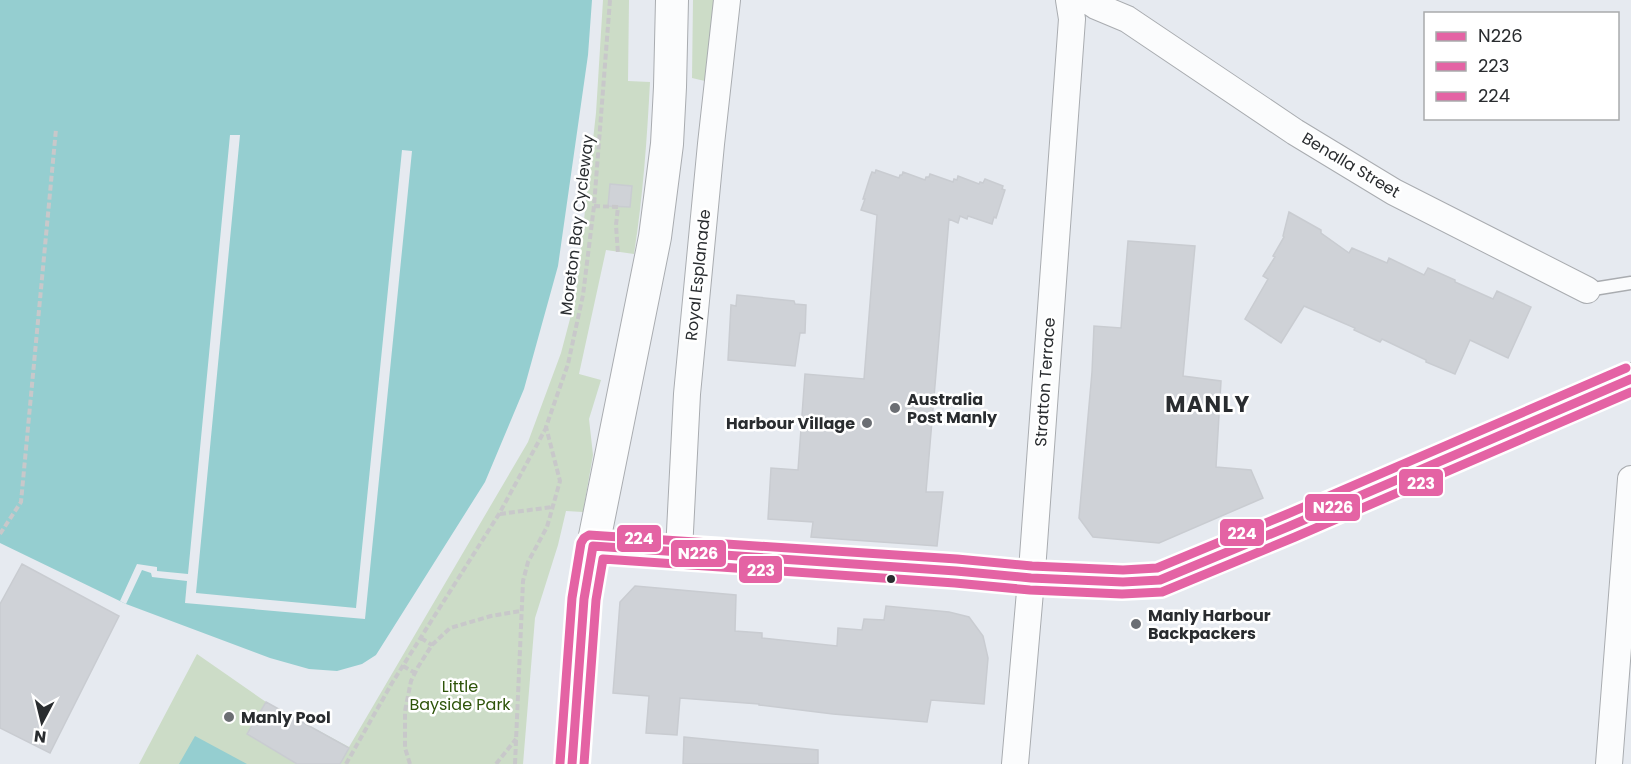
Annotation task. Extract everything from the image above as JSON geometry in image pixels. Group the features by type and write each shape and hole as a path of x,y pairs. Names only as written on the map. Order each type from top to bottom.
{"street":[{"path":"572,764 585,599 593,546 655,237 667,144 672,0"},
{"name":"Royal Esplanade","path":"679,551 687,394 727,0"},
{"name":"Stratton Terrace","path":"1015,764 1072,19 1069,0"},
{"name":"Benalla Street","path":"1087,0 1127,19 1295,132 1394,192 1587,290"},
{"path":"593,546 1031,578 1123,582 1160,580 1631,379"},
{"path":"1609,764 1631,479"}],"lane":[{"name":"Benalla Street","path":"1587,290 1631,283"}],"path":[{"name":"Moreton Bay Cycleway","path":"346,764 403,666 499,514 546,427 568,364 583,295 594,206 610,0"},
{"path":"0,534 21,502 56,129"},
{"path":"594,206 618,207 618,254"},
{"path":"515,764 523,581 528,562 547,527 560,481 546,427"},
{"path":"499,514 552,507"},
{"path":"410,764 405,748 405,711 411,681 432,645 450,628 492,616 522,611"},
{"path":"421,638 432,645"},
{"path":"403,666 415,673"},
{"path":"496,764 516,738"}],"green space":[{"name":"Little Bayside Park","path":"603,0 629,0 628,81 650,82 642,190 634,254 606,250 579,374 601,380 589,419 593,455 583,512 566,511 535,618 523,764 139,764 197,654 266,702 349,747 528,442 561,353 575,300 596,113"},
{"path":"693,0 717,0 709,82 692,78"}],"water":[{"path":"0,0 592,0 588,55 558,266 524,389 485,482 376,655 362,664 337,671 309,669 270,658 126,604 0,543"},
{"path":"195,736 247,764 179,764"}],"pier":[{"path":"230,135 240,135 196,593 356,608 402,150 412,151 365,619 185,603 187,581 152,577 151,573 142,570 126,604 120,601 137,564 157,567 157,571 188,574"}],"building":[{"name":"Harbour Village","path":"876,170 899,178 903,172 925,180 930,174 953,182 958,176 979,184 985,179 1003,186 1002,189 1005,190 992,224 968,216 967,219 960,216 958,223 949,219 926,492 943,492 937,546 811,537 813,522 768,519 771,468 798,470 805,374 864,379 877,215 861,210 870,177"},
{"path":"610,184 632,186 630,207 608,206"},
{"path":"1289,212 1321,230 1321,233 1349,253 1352,248 1387,263 1389,258 1424,275 1428,268 1493,299 1497,291 1531,307 1508,358 1470,340 1455,374 1382,339 1380,342 1354,330 1355,328 1304,306 1281,343 1245,319 1268,279 1263,276 1284,237"},
{"path":"1128,241 1195,246 1183,376 1221,381 1216,467 1251,470 1263,498 1159,543 1093,537 1079,518 1094,326 1121,328"},
{"path":"737,295 794,301 795,304 806,305 805,333 800,333 795,366 728,360 731,305 736,306"},
{"path":"22,564 119,616 50,753 0,728 0,604"},
{"path":"635,586 736,595 735,631 762,633 762,638 837,646 838,628 862,630 864,619 884,620 886,606 949,612 969,617 983,636 988,658 984,704 931,700 927,722 680,698 677,735 646,733 649,696 613,693 620,602"},
{"path":"266,702 349,748 340,764 297,764 247,734"},
{"path":"684,737 818,750 818,764 683,764"}],"transit line":[{"name":"224","path":"560,763 572,598 581,543 589,535 1032,566 1123,570 1157,568 1626,368"},
{"name":"N226","path":"572,764 584,599 593,546 1031,578 1123,582 1160,580 1631,379"},
{"name":"223","path":"584,764 596,600 603,559 1030,590 1122,594 1162,592 1631,392"}],"place":[{"name":"Australia Post Manly","path":"895,408"},
{"name":"Harbour Village","path":"867,423"},
{"name":"Manly Harbour Backpackers","path":"1136,624"},
{"name":"Manly Pool","path":"229,717"}],"district":[{"name":"MANLY","path":"1208,404"}]}
